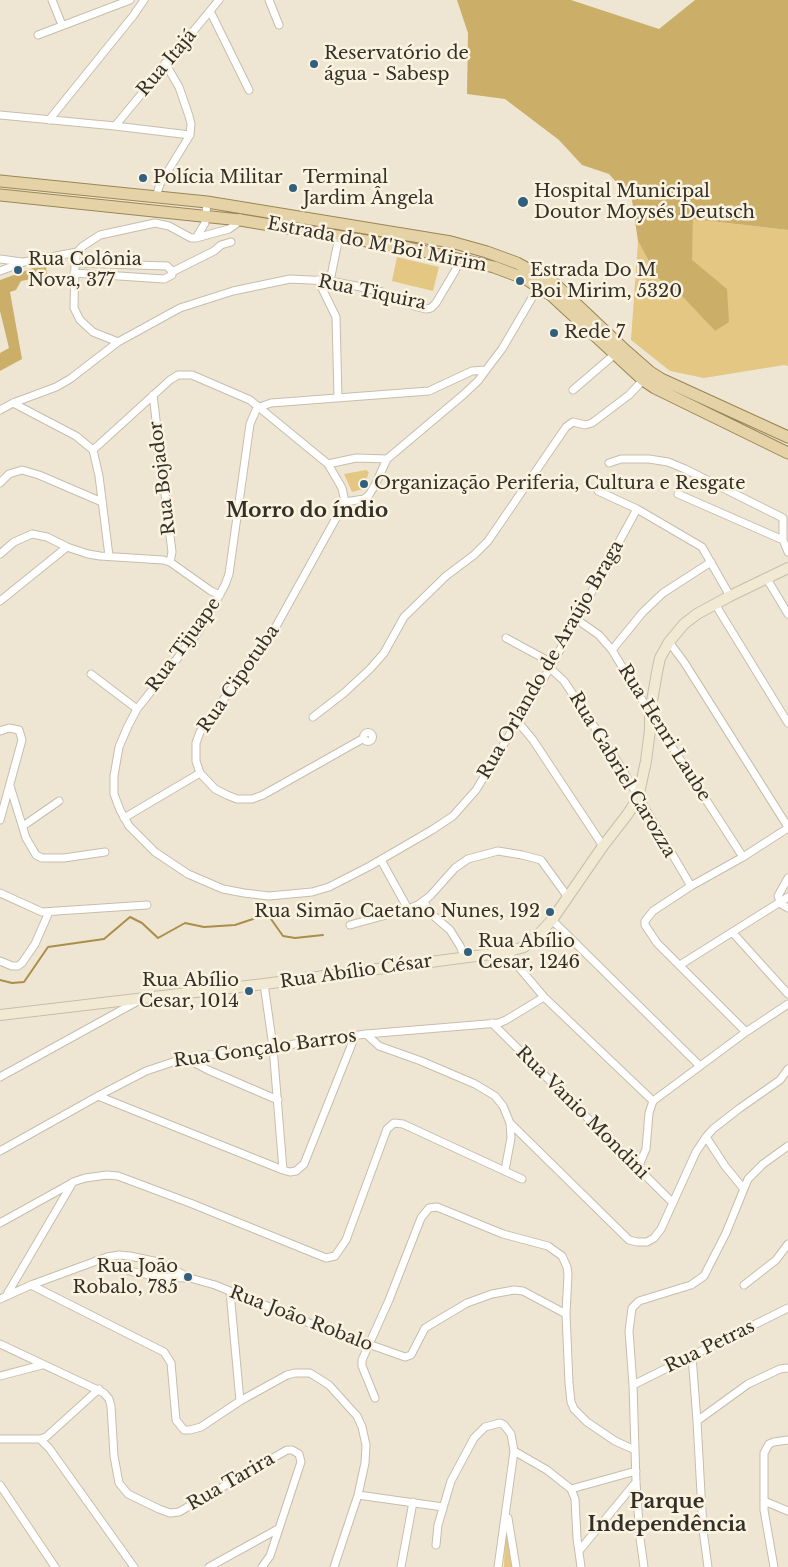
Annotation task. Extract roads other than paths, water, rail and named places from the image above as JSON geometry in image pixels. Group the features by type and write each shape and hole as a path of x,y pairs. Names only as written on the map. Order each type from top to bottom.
{"main road":[{"name":"Estrada do M'Boi Mirim","path":"0,181 207,202 369,228 462,245 487,252 517,263 550,280 567,294 646,376 670,397 788,453"},
{"name":"Estrada do M'Boi Mirim","path":"0,195 240,220 460,258 494,267 526,279 553,296 615,354 646,376 675,387 788,438"},
{"path":"368,242 364,236 365,231 369,228"},
{"path":"442,255 458,255 461,252 462,245"},
{"path":"638,798 646,761 650,713 660,658 669,642 684,624 715,604 788,568"},
{"name":"Rua Abílio César","path":"0,1015 264,984 506,952 524,947 552,920 567,896 638,798"}],"street":[{"path":"52,0 62,25"},
{"path":"38,35 130,0"},
{"path":"49,120 144,0"},
{"name":"Rua Itajá","path":"115,126 165,63 219,0"},
{"path":"269,0 279,25"},
{"path":"210,11 249,90"},
{"path":"156,197 160,184 190,135 190,116 179,87 165,63"},
{"path":"0,115 190,135"},
{"path":"196,238 202,230 206,217 207,202"},
{"path":"0,271 24,262 77,252 100,235 156,223 169,226 190,238 196,238 229,228 240,220 241,207"},
{"path":"330,281 339,237"},
{"path":"74,273 164,279 171,277 172,272 231,242"},
{"path":"77,252 74,273 74,308 80,320 93,332 118,342"},
{"path":"0,258 24,262"},
{"name":"Rua Tiquira","path":"0,410 13,402 56,387 70,379 118,342 175,310 233,291 290,278 330,281 382,292 414,306 431,308 452,277 460,258"},
{"path":"75,263 167,266 172,272"},
{"path":"318,280 336,317 338,398"},
{"path":"93,450 170,380 178,375 192,375 250,400 260,407 328,464 342,488 345,502 364,499 369,496 376,485 387,459 464,395 478,381 502,349 539,286"},
{"path":"573,390 615,354"},
{"path":"260,407 271,403 429,391 472,372 486,370"},
{"path":"313,717 344,693 370,669 384,653 404,617 441,581 474,555 488,541 566,427 573,422 585,425 592,423 629,395 646,376"},
{"name":"Rua Bojador","path":"153,394 172,552 170,562"},
{"path":"13,402 76,436 93,450 109,556"},
{"name":"Rua Tijuape","path":"260,407 253,414 250,424 229,574 220,595 199,631 137,709 119,747 114,776 114,794 124,818 140,838 166,861 188,874 216,887 244,893 284,895 329,887 381,860 444,822"},
{"path":"328,464 356,458 387,459"},
{"path":"609,463 633,458 649,458 668,462 786,517 782,540 788,552"},
{"path":"0,483 9,474 22,470 39,475 102,502"},
{"path":"598,491 637,509 702,547 730,596"},
{"path":"678,494 782,540"},
{"name":"Rua Cipotuba","path":"200,773 196,755 196,743 200,732 274,630 345,502"},
{"name":"Rua Orlando de Araújo Braga","path":"444,822 461,808 476,790 518,722 637,509"},
{"path":"0,554 14,542 32,534 47,537 67,547 88,554 170,562 211,591 220,595"},
{"path":"0,600 67,547"},
{"path":"612,650 643,612 663,594 711,562"},
{"path":"766,579 788,614"},
{"path":"715,604 788,723"},
{"name":"Rua Henri Laube","path":"576,619 599,635 612,650 650,713 743,857"},
{"name":"Rua Gabriel Carozza","path":"506,638 551,666 564,681 619,764 690,886"},
{"path":"669,642 684,662 788,827 743,857 690,886 653,911 645,921 645,925 657,943 746,1032"},
{"path":"91,674 137,709"},
{"path":"518,722 536,745 603,846"},
{"path":"0,731 9,728 21,732 21,746 0,820"},
{"path":"124,818 200,773 215,788 226,795 237,799 257,798 364,738"},
{"path":"10,786 32,851 36,856 42,858 64,858 105,852"},
{"path":"23,826 59,800"},
{"path":"350,925 408,909 424,901 455,868 468,859 494,851 534,857 540,860 567,896"},
{"path":"381,860 408,909"},
{"path":"788,878 778,895 780,902 788,908"},
{"path":"0,893 39,911 49,912 147,906"},
{"path":"680,965 788,897"},
{"path":"424,901 429,912 450,930 465,957"},
{"path":"0,961 12,966 18,966 22,963 35,944 49,912"},
{"path":"552,920 700,1066"},
{"path":"732,933 788,994"},
{"path":"506,952 544,997 652,1101"},
{"path":"264,984 273,1048 283,1170"},
{"name":"Rua Gonçalo Barros","path":"0,1151 146,1071 184,1058 273,1048 366,1034 492,1023 506,1020 544,997"},
{"path":"0,1077 140,1000"},
{"path":"638,1168 646,1150 649,1109 652,1101 746,1032 788,1004"},
{"name":"Rua Vanio Mondini","path":"492,1023 673,1203"},
{"path":"366,1034 379,1046 486,1089 499,1100 510,1123 628,1240 636,1242 647,1242 654,1238 661,1229 696,1152 713,1129 780,1080 788,1069"},
{"path":"98,1096 283,1170 296,1171 304,1164 355,1036"},
{"path":"184,1058 278,1100"},
{"path":"0,1223 73,1182 96,1176 118,1176 190,1202 326,1258 335,1256 346,1240 388,1129 394,1123 403,1124 522,1179"},
{"path":"505,1170 511,1138 510,1123"},
{"path":"706,1137 725,1166 743,1188"},
{"path":"644,1567 636,1482 633,1385 628,1331 632,1308 639,1301 691,1285 704,1276 726,1233 743,1188 753,1173 788,1146"},
{"path":"3,1297 73,1182"},
{"path":"375,1398 362,1366 362,1360 389,1300 421,1218 429,1208 434,1206 441,1207 504,1234 548,1246 562,1256 567,1268 566,1314 571,1402 574,1409 587,1422 615,1441 635,1450"},
{"path":"744,1285 776,1260 788,1244"},
{"name":"Rua João Robalo","path":"3,1297 97,1260 119,1255 138,1257 158,1262 190,1278 405,1357 412,1353 425,1328 468,1302 492,1294 523,1290 566,1314"},
{"name":"Rua João Robalo","path":"97,1260 132,1272 190,1278"},
{"path":"31,1285 164,1352 171,1363 176,1420 184,1430 200,1427 280,1378 295,1373 310,1373 322,1379 350,1408 362,1427 366,1444 365,1463 358,1495 334,1567"},
{"path":"230,1292 240,1401"},
{"name":"Rua Petras","path":"633,1385 788,1308"},
{"path":"0,1344 42,1365 99,1389 52,1434 40,1439 0,1439"},
{"path":"692,1356 698,1422 703,1530 708,1567"},
{"path":"0,1376 42,1365"},
{"path":"698,1422 748,1384 780,1369 788,1368"},
{"name":"Rua Tarira","path":"99,1389 109,1399 111,1406 114,1456 119,1483 128,1494 136,1499 170,1513 179,1512 287,1450 296,1451 299,1454 301,1462 270,1556 262,1567"},
{"path":"436,1545 438,1525 452,1480 474,1438 485,1427 495,1423 504,1425 510,1434 514,1450 498,1567"},
{"path":"40,1439 49,1448 134,1567"},
{"path":"774,1567 764,1510 764,1453 766,1448 774,1442 788,1440"},
{"path":"514,1450 547,1470 571,1489 575,1499 581,1567"},
{"path":"571,1489 636,1472"},
{"path":"579,1552 636,1482"},
{"path":"0,1485 55,1567"},
{"path":"358,1495 443,1507"},
{"path":"764,1501 788,1511"},
{"path":"401,1567 413,1502"},
{"path":"506,1513 516,1567"},
{"path":"209,1567 278,1530"}],"waterway":[{"path":"0,980 12,983 24,982 48,947 104,939 130,917 142,923 158,938 185,923 204,927 235,925 266,912 283,936 295,938 323,935"}],"place":[{"name":"Reservatório de água - Sabesp","path":"314,64"},
{"name":"Polícia Militar","path":"143,178"},
{"name":"Terminal Jardim Ângela","path":"293,188"},
{"name":"Hospital Municipal Doutor Moysés Deutsch","path":"523,202"},
{"name":"Rua Colônia Nova, 377","path":"18,270"},
{"name":"Estrada Do M Boi Mirim, 5320","path":"520,281"},
{"name":"Rede 7","path":"554,333"},
{"name":"Organização Periferia, Cultura e Resgate","path":"364,484"},
{"name":"Rua Simão Caetano Nunes, 192","path":"550,912"},
{"name":"Rua Abílio Cesar, 1246","path":"468,952"},
{"name":"Rua Abílio Cesar, 1014","path":"249,991"},
{"name":"Rua João Robalo, 785","path":"188,1277"}],"district":[{"name":"Morro do índio","path":"307,511"},
{"name":"Parque Independência","path":"667,1514"}]}
